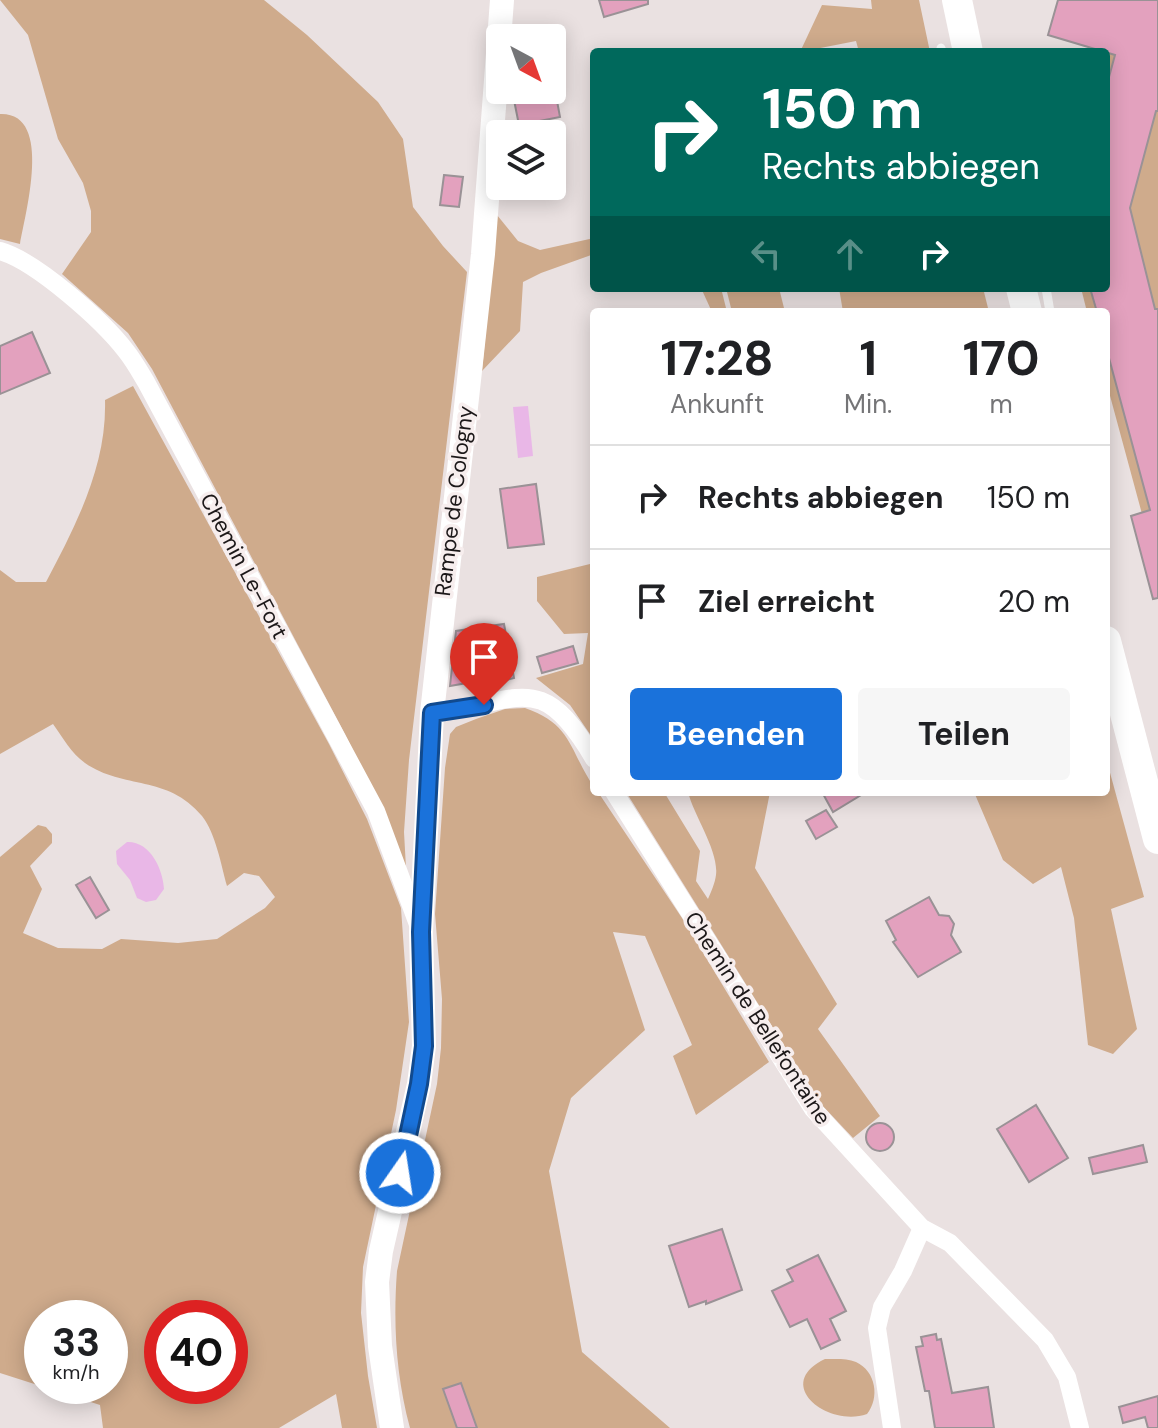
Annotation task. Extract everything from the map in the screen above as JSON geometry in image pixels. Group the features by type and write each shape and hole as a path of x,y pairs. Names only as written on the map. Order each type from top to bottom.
{"main road":[{"path":"950,48 957,0"},
{"path":"1110,656 1158,839"}],"street":[{"name":"Rampe de Cologny","path":"392,1428 380,1346 377,1282 381,1251 419,1084 424,1046 421,932 432,713 483,254 502,0"},
{"name":"Chemin Le-Fort","path":"0,251 29,265 84,309 126,350 146,382 376,811 421,932"},
{"path":"432,713 509,699 538,698 565,715 590,753"},
{"name":"Chemin de Bellefontaine","path":"617,796 824,1124 922,1228 950,1243 1045,1340 1067,1377 1080,1428"},
{"path":"892,1428 877,1328 882,1307 903,1271 922,1228"}],"shaded area":[{"path":"0,0 264,0 307,35 378,102 403,139 413,207 467,272 409,760 404,832 406,868 391,829 345,734 152,369 128,333 62,274 91,232 91,211 83,183 58,139 28,35"},
{"path":"871,0 919,0 929,48 858,48 856,41 802,48 822,5 872,9"},
{"path":"1115,0 1158,0 1158,573 1110,396 1110,308 1086,308 1082,292 1110,292 1110,48 1103,48"},
{"path":"0,114 17,118 27,129 31,146 30,189 20,244 0,239"},
{"path":"497,215 518,241 540,250 590,239 590,255 523,282 520,331 482,371"},
{"path":"703,292 722,292 726,308 710,308"},
{"path":"727,292 780,292 784,308 731,308"},
{"path":"840,292 984,292 988,308 842,308"},
{"path":"133,386 329,744 367,819 401,908 409,1022 396,1110 363,1267 361,1313 377,1428 342,1428 336,1394 279,1428 103,1428 100,1405 97,1404 128,1404 128,1300 24,1300 24,1381 0,1373 0,857 38,825 46,827 52,834 52,843 30,866 42,889 23,933 58,948 102,949 121,939 178,943 217,939 265,908 275,897 259,876 244,873 227,886 211,832 202,816 189,803 160,788 115,777 85,763 71,750 53,724 0,754 0,570 16,582 46,582 88,494 101,448 105,400"},
{"path":"528,406 533,456 518,458 513,407"},
{"path":"590,564 590,734 570,705 536,678 583,664 588,633 564,634 537,601 537,577"},
{"path":"525,708 540,714 561,730 590,780 590,796 601,796 682,918 769,1062 696,1115 673,1056 692,1045 645,936 613,932 645,1030 571,1098 549,1171 582,1352 670,1428 410,1428 405,1408 397,1350 397,1271 437,1084 441,1048 442,999 435,914 445,768 450,734 456,727 505,709"},
{"path":"1110,773 1144,897 1111,909 1137,1029 1113,1054 1088,1045 1074,918 1061,867 1033,884 1003,860 976,796 1110,796"},
{"path":"628,796 666,796 700,851 696,881 708,899 716,866 689,796 769,796 755,868 837,1004 818,1029 880,1116 853,1138 820,1103"},
{"path":"127,842 149,851 158,865 164,889 156,900 146,902 137,898 130,880 117,864 116,851"},
{"path":"825,1359 852,1361 868,1372 875,1393 867,1414 852,1417 837,1415 812,1401 805,1391 804,1380 810,1369"}],"building":[{"path":"599,0 648,0 648,4 604,17"},
{"path":"1058,0 1158,0 1158,111 1130,208 1155,309 1158,309 1158,598 1153,599 1131,516 1150,510 1110,362 1110,308 1096,308 1091,292 1110,292 1110,73 1115,55 1110,54 1110,48 1092,48 1048,35"},
{"path":"515,104 558,104 560,117 518,120"},
{"path":"444,175 463,177 459,207 440,205"},
{"path":"32,332 50,373 0,394 0,346"},
{"path":"536,484 544,544 508,548 500,489"},
{"path":"504,624 514,678 485,685 484,680 450,686 456,631"},
{"path":"573,646 578,663 542,673 537,657"},
{"path":"824,796 859,796 833,812"},
{"path":"826,810 837,827 816,839 806,821"},
{"path":"90,877 109,910 96,918 76,885"},
{"path":"929,897 939,915 949,916 954,924 951,935 961,952 918,977 893,942 896,940 886,921"},
{"path":"1036,1105 1068,1158 1029,1182 997,1129"},
{"path":"880,1123 890,1127 894,1137 890,1147 880,1151 870,1147 866,1137 870,1127"},
{"path":"1143,1145 1147,1162 1093,1174 1089,1158"},
{"path":"722,1229 742,1290 689,1307 669,1246"},
{"path":"818,1255 846,1311 830,1319 840,1340 821,1349 807,1319 790,1327 772,1291 793,1281 787,1270"},
{"path":"936,1334 937,1340 941,1339 952,1393 988,1387 994,1428 935,1428 929,1391 925,1391 916,1347 923,1346 921,1337"},
{"path":"461,1383 477,1428 457,1428 443,1389"},
{"path":"1158,1396 1158,1428 1148,1428 1145,1417 1123,1423 1119,1407"}],"route":[{"path":"400,1173 424,1046 421,932 432,713 484,705"}]}
